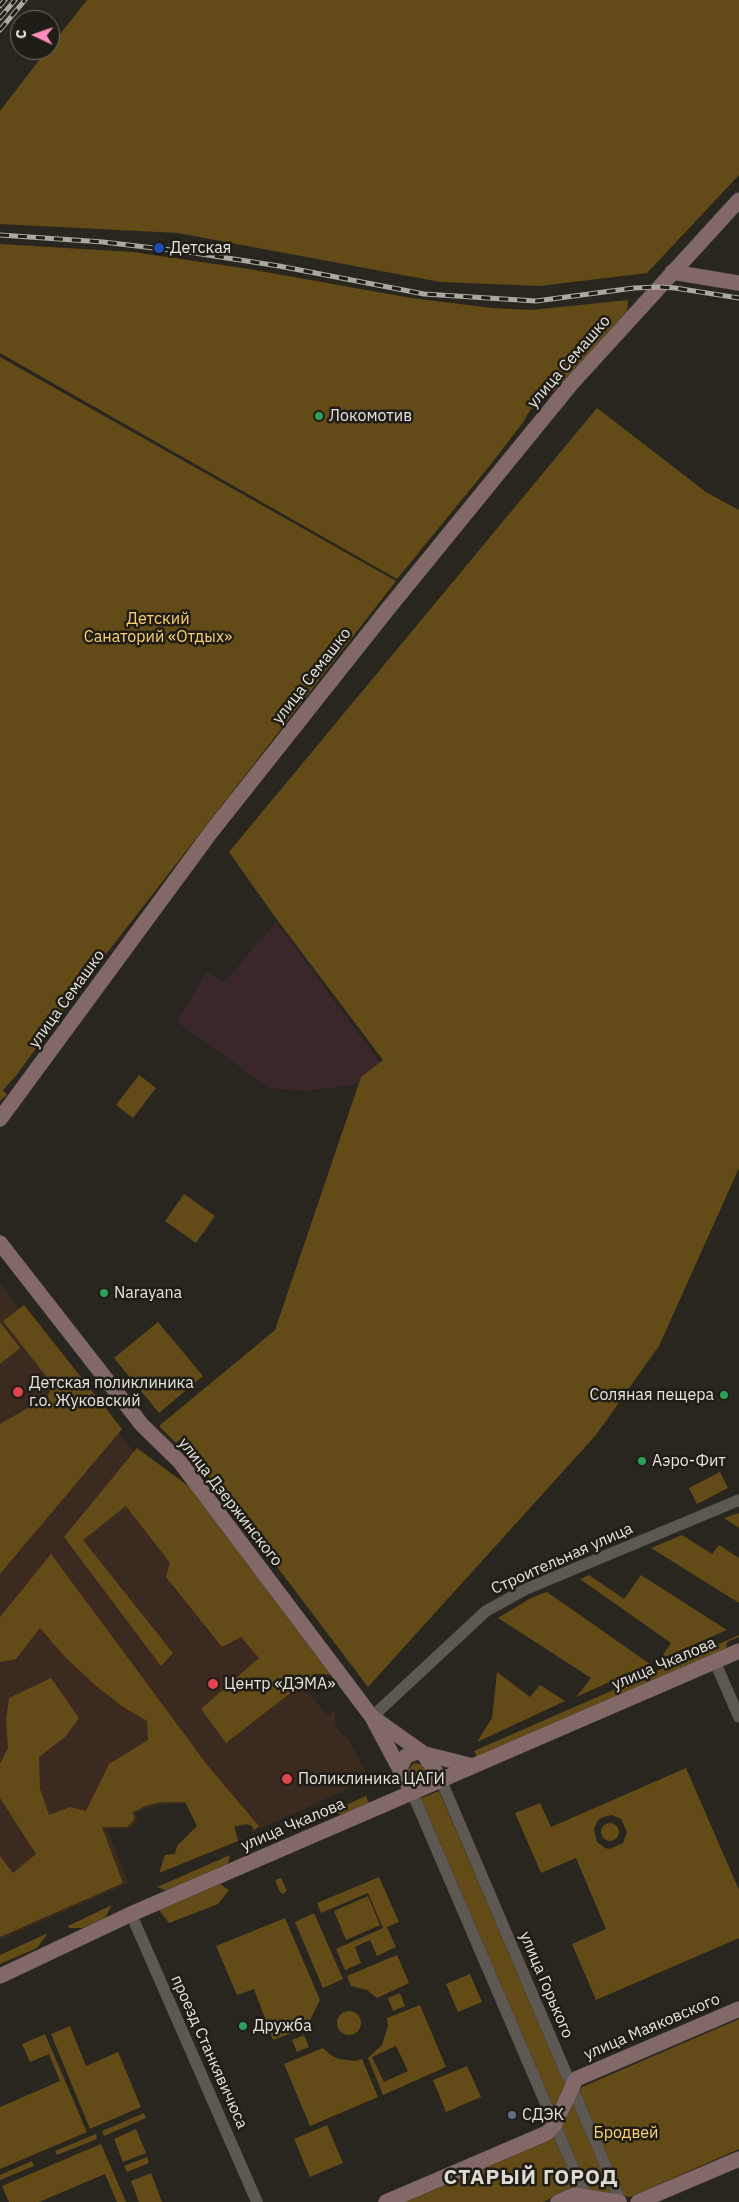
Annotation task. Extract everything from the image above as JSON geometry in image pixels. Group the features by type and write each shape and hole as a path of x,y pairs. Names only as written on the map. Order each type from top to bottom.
{"street":[{"name":"улица Семашко","path":"0,1118 236,801 572,383 739,200"},
{"path":"672,272 739,283"},
{"name":"улица Дзержинского","path":"0,1243 142,1425 180,1462 372,1717 412,1792"},
{"name":"Строительная улица","path":"372,1717 486,1612 526,1589 739,1500"},
{"name":"улица Чкалова","path":"0,1976 131,1914 739,1651"},
{"path":"715,1662 739,1717"},
{"name":"улица Дзержинского","path":"372,1717 423,1753 473,1766"},
{"path":"400,1768 406,1756 413,1752 423,1753"},
{"name":"улица Дзержинского","path":"423,1753 441,1780"},
{"name":"улица Горького","path":"441,1780 620,2202"},
{"path":"412,1792 587,2199"},
{"name":"проезд Станкявичюса","path":"131,1914 257,2202"},
{"name":"улица Маяковского","path":"386,2202 547,2133 555,2124 573,2089 576,2079 739,2009"},
{"path":"638,2202 739,2159"},
{"path":"558,2202 574,2195 587,2199 620,2202"}],"shaded area":[{"path":"276,922 380,1063 361,1077 359,1084 305,1091 270,1088 177,1022 207,972 224,983"},
{"path":"0,1284 316,1680 306,1689 327,1715 335,1710 335,1724 340,1732 349,1739 369,1779 253,1832 251,1827 247,1825 235,1828 239,1838 213,1848 196,1810 186,1804 170,1804 147,1808 135,1814 138,1820 130,1829 107,1829 129,1883 0,1940"}],"green space":[{"path":"87,0 739,0 739,175 647,273 540,286 440,282 178,233 0,224 0,111 39,60 60,60 60,34"},
{"name":"Локомотив","path":"0,244 133,252 249,269 411,298 493,308 531,310 628,300 627,314 554,391 530,410 524,421 491,464 397,579 0,353"},
{"name":"Детский Санаторий «Отдых»","path":"0,357 396,581 86,980 15,1077 3,1090 7,1095 0,1101"},
{"path":"597,408 706,492 739,510 739,1168 659,1346 596,1435 368,1687 199,1464 201,1462 182,1439 176,1443 159,1426 275,1330 361,1077 383,1060 275,917 229,852"},
{"path":"139,1075 156,1088 133,1118 116,1105"},
{"path":"184,1194 215,1216 196,1243 165,1221"},
{"path":"24,1305 122,1429 0,1574 0,1424 47,1397 53,1385 3,1321"},
{"path":"0,1322 20,1348 0,1364"},
{"path":"158,1322 203,1376 159,1413 114,1358"},
{"path":"137,1448 191,1488 335,1675 315,1674 226,1743 201,1709 259,1658 241,1637 222,1647 166,1577 170,1563 126,1506 83,1540 173,1653 161,1666 64,1537"},
{"path":"720,1472 728,1488 697,1504 689,1488"},
{"path":"739,1513 739,1528 724,1518"},
{"path":"682,1535 712,1554 719,1545 739,1558 739,1603 651,1548"},
{"path":"51,1554 208,1766 259,1826 254,1830 252,1826 247,1824 234,1826 238,1841 159,1873 165,1855 175,1854 177,1846 197,1826 185,1802 162,1802 145,1806 133,1812 134,1820 127,1827 102,1827 123,1883 0,1937 0,1856 13,1873 36,1854 0,1798 0,1764 8,1748 6,1719 9,1698 51,1678 79,1718 65,1737 39,1757 40,1789 49,1815 70,1807 86,1811 109,1764 148,1740 147,1721 123,1707 95,1685 65,1657 40,1628 16,1659 0,1662 0,1617"},
{"path":"589,1575 624,1599 641,1575 727,1630 660,1659 671,1643 580,1579"},
{"path":"547,1592 650,1664 576,1697 591,1678 498,1618 531,1598"},
{"path":"739,1635 739,1637 727,1642 726,1650 477,1758 474,1751"},
{"path":"497,1672 530,1697 540,1685 565,1701 477,1742 492,1718"},
{"path":"414,1763 424,1765 429,1774 429,1778 415,1785 407,1771"},
{"path":"686,1768 739,1890 739,1938 596,2000 572,1944 606,1929 576,1858 541,1873 515,1813 540,1803 551,1827","holes":["612,1815 621,1819 627,1832 623,1843 610,1849 597,1842 594,1829 598,1820"]},
{"path":"439,1791 566,2086 553,2108 419,1799"},
{"path":"366,1796 369,1803 342,1815 333,1811"},
{"path":"610,1823 618,1828 619,1832 614,1840 610,1841 602,1836 601,1832 606,1824"},
{"path":"230,1855 228,1863 224,1866 167,1891 157,1887"},
{"path":"379,1877 399,1922 387,1927 396,1947 377,1956 370,1940 355,1947 361,1963 345,1970 336,1949 383,1928 368,1893 321,1913 317,1903"},
{"path":"281,1878 287,1891 283,1894 280,1892 275,1880"},
{"path":"220,1884 229,1890 218,1904 169,1923 159,1910"},
{"path":"368,1896 380,1925 346,1940 334,1911"},
{"path":"112,1905 105,1918 83,1928 69,1928 68,1926"},
{"path":"314,1913 343,1979 323,1988 295,1922"},
{"path":"285,1918 320,2000 311,2018 311,2026 273,2040 254,1989 237,1995 216,1946"},
{"path":"48,1933 37,1948 0,1964 0,1955"},
{"path":"397,1955 409,1983 377,1998 367,1990 351,1986 347,1976"},
{"path":"470,1974 482,2002 458,2012 446,1984"},
{"path":"400,1993 405,2006 393,2011 388,1998"},
{"path":"420,2005 446,2067 383,2095 368,2058 382,2045 388,2026 387,2018","holes":["396,2046 408,2071 384,2082 372,2057"]},
{"path":"349,2011 357,2015 361,2023 357,2031 349,2035 341,2031 337,2023 341,2015"},
{"name":"Бродвей","path":"739,2019 739,2149 630,2197 570,2190 543,2202 400,2202 548,2138 582,2087"},
{"path":"70,2026 86,2066 118,2052 141,2107 90,2129 51,2034"},
{"path":"45,2034 87,2132 0,2169 0,2107 60,2081 49,2054 30,2062 22,2044"},
{"path":"304,2035 309,2047 297,2052 292,2040"},
{"path":"323,2048 339,2059 355,2061 362,2059 378,2097 310,2126 284,2064"},
{"path":"467,2066 481,2097 446,2112 433,2080"},
{"path":"144,2113 146,2118 104,2136 102,2131"},
{"path":"327,2125 343,2163 310,2177 294,2139"},
{"path":"136,2129 146,2153 123,2162 114,2139"},
{"path":"96,2134 97,2139 57,2155 55,2151"},
{"path":"101,2144 126,2202 117,2202 105,2174 39,2202 9,2202 2,2186"},
{"path":"147,2157 149,2163 127,2172 124,2166"},
{"path":"32,2161 34,2166 0,2180 0,2175"},
{"path":"151,2173 162,2202 139,2202 131,2181"}],"railway":[{"path":"0,6 5,0"},
{"path":"0,18 15,0"},
{"path":"0,30 25,0"},
{"path":"0,235 103,242 188,252 279,266 424,294 536,301 634,288 659,287 739,298"}],"place":[{"name":"Детская","path":"159,248"},
{"name":"Локомотив","path":"319,416"},
{"name":"Narayana","path":"104,1293"},
{"name":"Детская поликлиника г.о. Жуковский","path":"18,1392"},
{"name":"Соляная пещера","path":"724,1395"},
{"name":"Аэро-Фит","path":"642,1461"},
{"name":"Центр «ДЭМА»","path":"213,1684"},
{"name":"Поликлиника ЦАГИ","path":"287,1779"},
{"name":"Дружба","path":"243,2026"},
{"name":"СДЭК","path":"512,2115"}],"district":[{"name":"СТАРЫЙ ГОРОД","path":"531,2178"}]}
